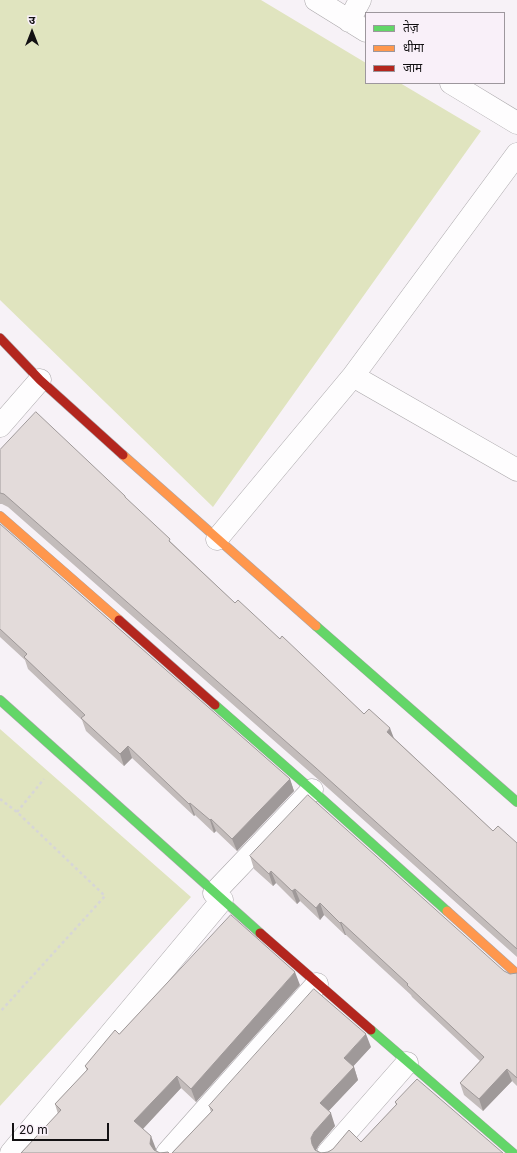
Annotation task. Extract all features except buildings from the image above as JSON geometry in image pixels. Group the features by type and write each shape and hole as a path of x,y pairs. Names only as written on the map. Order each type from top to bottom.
{"street":[{"path":"316,0 358,26 360,0"},
{"path":"453,84 517,123"},
{"path":"217,539 353,376 517,154"},
{"path":"0,338 40,380 131,463 517,802"},
{"path":"353,376 517,470"},
{"path":"0,426 40,380"},
{"path":"0,516 312,790 517,974"},
{"path":"0,700 317,984 513,1153"},
{"path":"12,1153 218,896 312,790"},
{"path":"167,1153 317,984"},
{"path":"328,1153 407,1063"}],"path":[{"path":"17,812 62,756"},
{"path":"0,799 17,812 105,896 0,1012"}],"green space":[{"path":"0,0 261,0 365,62 365,84 402,84 481,131 213,507 0,300"},
{"path":"0,729 191,897 0,1106"}],"traffic: fast":[{"path":"316,626 517,802"},
{"path":"0,700 260,933"},
{"path":"215,705 447,911"},
{"path":"371,1030 513,1153"}],"traffic: slow":[{"path":"123,455 316,626"},
{"path":"0,516 119,620"},
{"path":"447,911 517,974"}],"traffic: jam":[{"path":"0,338 40,380 123,455"},
{"path":"119,620 215,705"},
{"path":"260,933 371,1030"}]}
